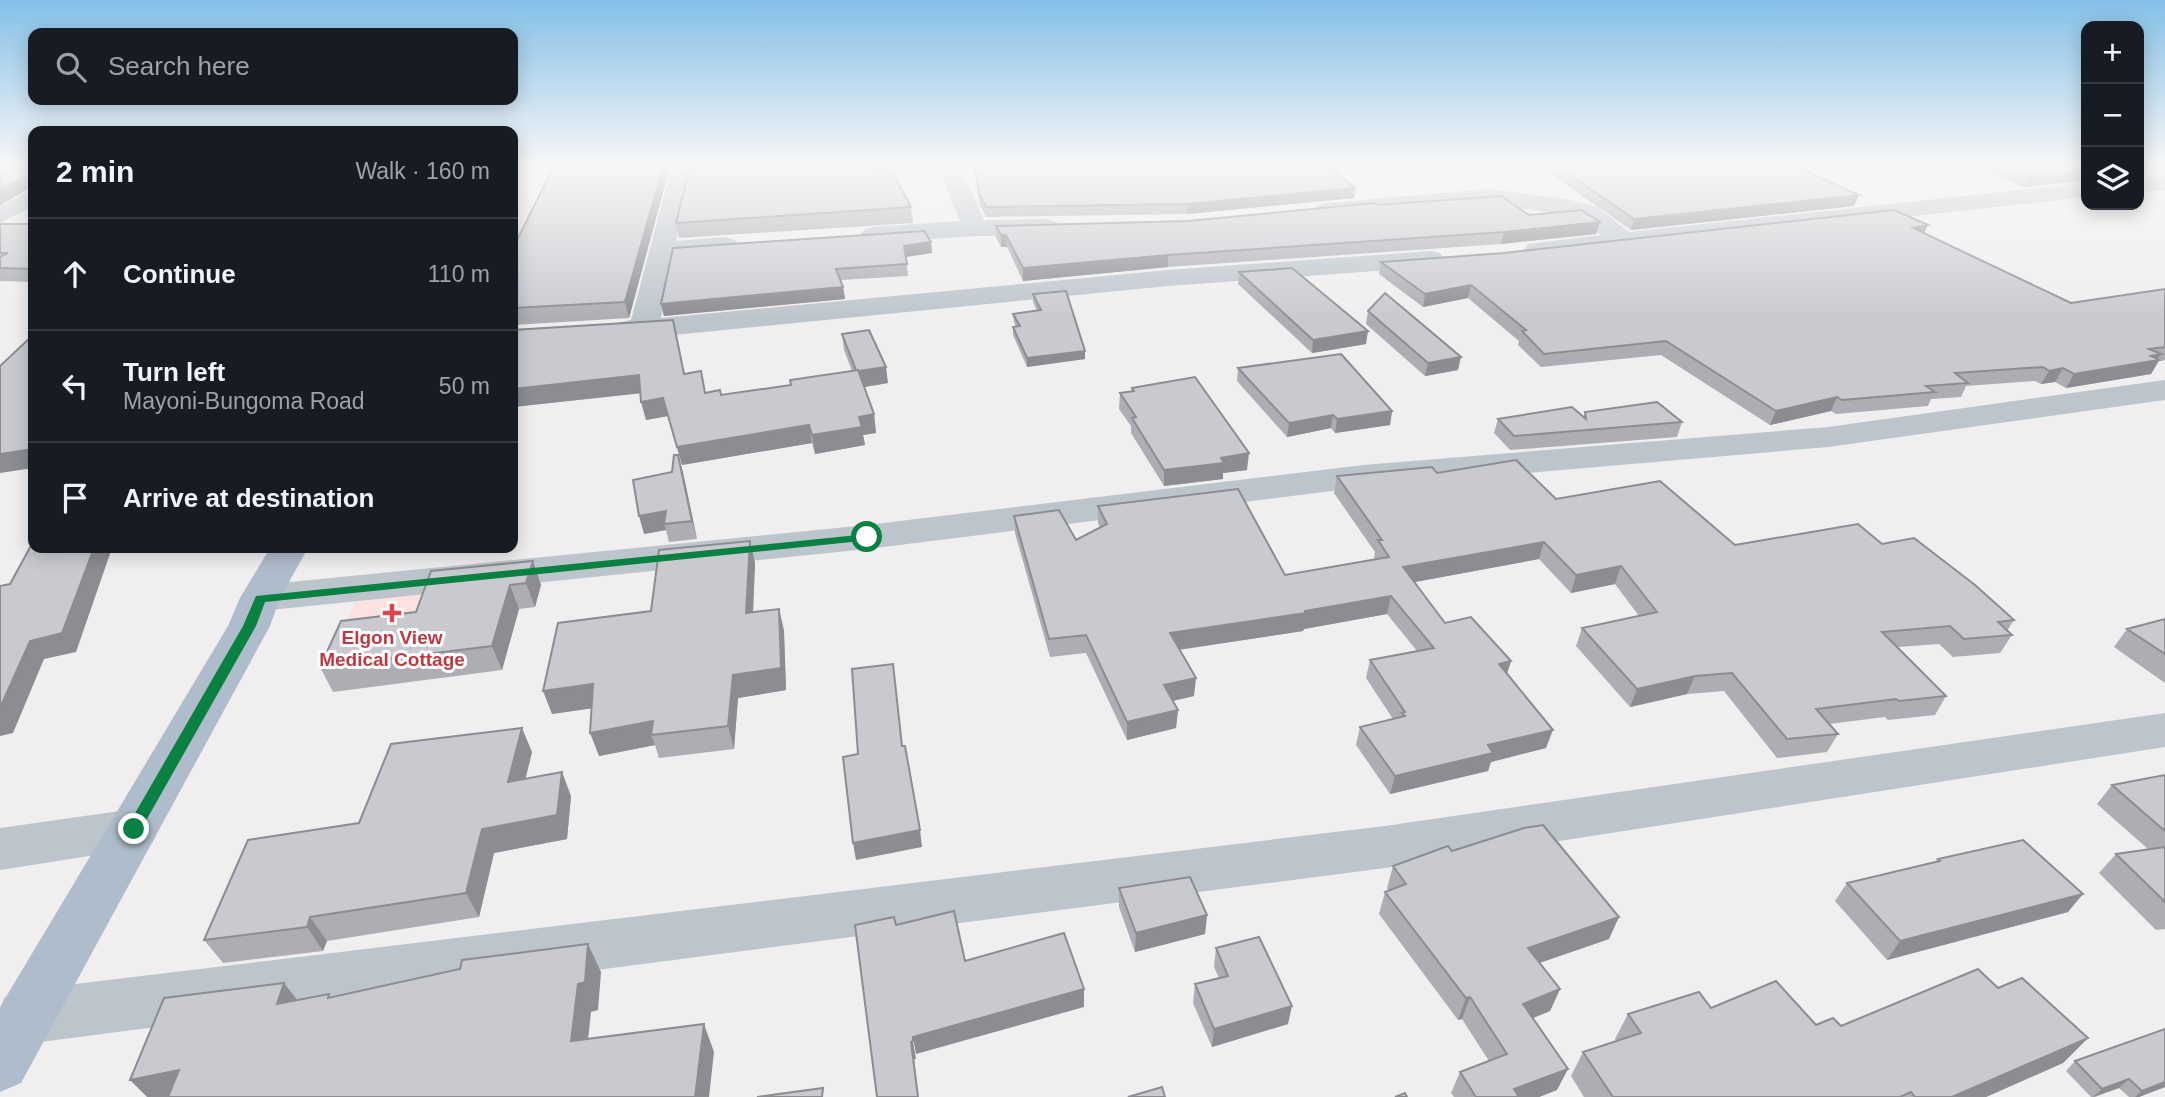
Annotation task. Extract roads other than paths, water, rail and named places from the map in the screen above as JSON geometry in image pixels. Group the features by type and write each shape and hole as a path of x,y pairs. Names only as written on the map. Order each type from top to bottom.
{"main road":[{"path":"0,1063 249,626 260,598 286,553"}],"street":[{"path":"644,329 670,217"},
{"path":"970,217 975,228"},
{"path":"1594,217 1623,240"},
{"path":"1514,253 1834,217"},
{"path":"852,236 975,228 1068,226"},
{"path":"661,250 757,243"},
{"path":"592,332 1168,278 1459,257"},
{"path":"260,598 867,537 1363,476 1828,437 2165,390"},
{"path":"25,1017 1385,847 2165,730"},
{"path":"0,849 134,829"}],"place":[{"name":"Elgon View Medical Cottage","path":"392,613"}]}
